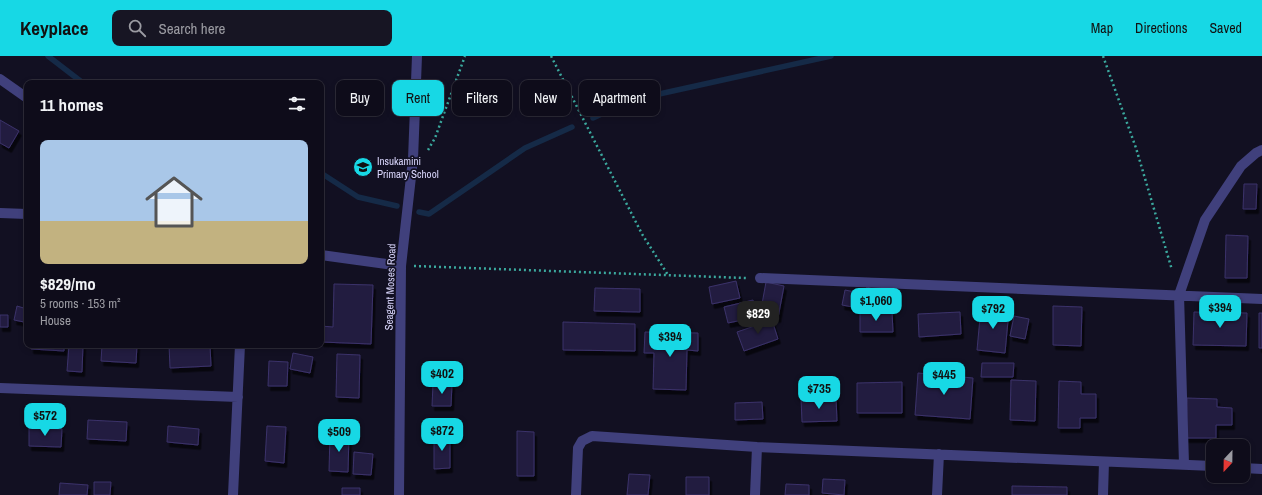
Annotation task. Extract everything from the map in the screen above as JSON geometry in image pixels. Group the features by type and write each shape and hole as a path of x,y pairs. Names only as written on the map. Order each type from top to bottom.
{"street":[{"name":"Seagent Moses Road","path":"399,495 401,266 413,159 417,56"},
{"path":"0,79 24,96"},
{"path":"1184,464 1179,295 1205,220 1241,166 1256,153 1262,150"},
{"path":"0,213 24,214"},
{"path":"324,255 401,266"},
{"path":"760,278 1262,299"},
{"path":"233,495 240,348"},
{"path":"0,388 238,397"},
{"path":"576,495 578,448 582,441 592,436 757,447 1206,466"},
{"path":"755,495 757,447"},
{"path":"937,495 939,454"},
{"path":"1103,495 1104,462"},
{"path":"1250,468 1262,469"}],"path":[{"path":"413,159 426,154 435,138 465,56"},
{"path":"551,56 642,234 668,275"},
{"path":"1103,56 1136,148 1179,295"},
{"path":"401,266 760,278"}],"building":[{"path":"0,120 19,131 9,148 0,143"},
{"path":"1244,184 1257,184 1256,209 1243,209"},
{"path":"1226,235 1248,236 1247,278 1225,278"},
{"path":"736,281 740,298 712,304 709,287"},
{"path":"766,282 784,286 778,318 760,315"},
{"path":"334,284 373,285 371,344 324,342 324,326 333,327"},
{"path":"867,287 879,291 873,310 860,306"},
{"path":"595,288 640,289 640,312 594,311"},
{"path":"845,290 860,293 858,308 842,305"},
{"path":"753,300 757,317 728,323 724,307"},
{"path":"17,306 24,308 24,322 14,320"},
{"path":"1053,306 1082,307 1081,346 1053,345"},
{"path":"981,307 1009,310 1005,353 977,350"},
{"path":"892,311 893,332 860,332 860,312"},
{"path":"960,312 961,334 919,337 918,314"},
{"path":"1194,312 1247,313 1246,346 1193,345"},
{"path":"1259,313 1262,313 1262,348 1259,348"},
{"path":"0,315 8,315 8,327 0,327"},
{"path":"1014,316 1029,319 1025,339 1010,336"},
{"path":"772,320 778,339 744,351 737,332"},
{"path":"563,322 635,324 635,351 563,350"},
{"path":"645,332 698,333 698,351 687,350 686,390 653,389 654,353 644,353"},
{"path":"64,348 64,351 31,349"},
{"path":"69,348 83,348 82,372 67,371"},
{"path":"102,348 137,348 136,363 101,361"},
{"path":"169,348 210,348 211,366 170,368"},
{"path":"293,353 313,357 310,373 290,369"},
{"path":"337,354 360,355 359,398 336,397"},
{"path":"269,361 288,362 287,386 268,386"},
{"path":"982,363 1014,363 1013,377 981,377"},
{"path":"918,373 973,378 970,419 915,415"},
{"path":"1011,380 1036,381 1035,421 1010,420"},
{"path":"1059,381 1081,382 1081,394 1096,394 1096,418 1080,418 1080,428 1058,428"},
{"path":"902,382 902,413 857,413 857,383"},
{"path":"433,384 452,384 451,406 432,406"},
{"path":"836,397 837,421 802,422 801,398"},
{"path":"1187,398 1217,399 1217,407 1232,408 1232,425 1216,425 1216,438 1186,438"},
{"path":"762,402 763,419 735,420 735,403"},
{"path":"88,420 127,422 126,441 87,439"},
{"path":"168,426 199,429 198,445 167,442"},
{"path":"267,426 286,427 284,463 265,461"},
{"path":"29,428 62,429 61,447 29,446"},
{"path":"517,431 534,432 534,476 517,476"},
{"path":"330,434 349,435 348,472 329,471"},
{"path":"434,435 450,435 450,468 434,469"},
{"path":"354,452 373,454 371,475 353,474"},
{"path":"629,474 650,475 648,495 627,495"},
{"path":"686,477 709,477 709,495 686,495"},
{"path":"823,479 845,480 844,495 822,493"},
{"path":"94,482 111,482 110,495 94,495"},
{"path":"60,483 88,485 87,495 59,495"},
{"path":"786,484 809,485 809,495 785,495"},
{"path":"1012,486 1067,487 1067,495 1012,495"},
{"path":"342,488 360,488 360,495 342,495"}],"waterway":[{"path":"48,56 79,80"},
{"path":"593,118 632,100 831,56"},
{"path":"419,212 429,214 525,148 572,127"},
{"path":"324,175 358,197 397,206"}],"place":[{"name":"Insukamini Primary School","path":"363,167"}]}
